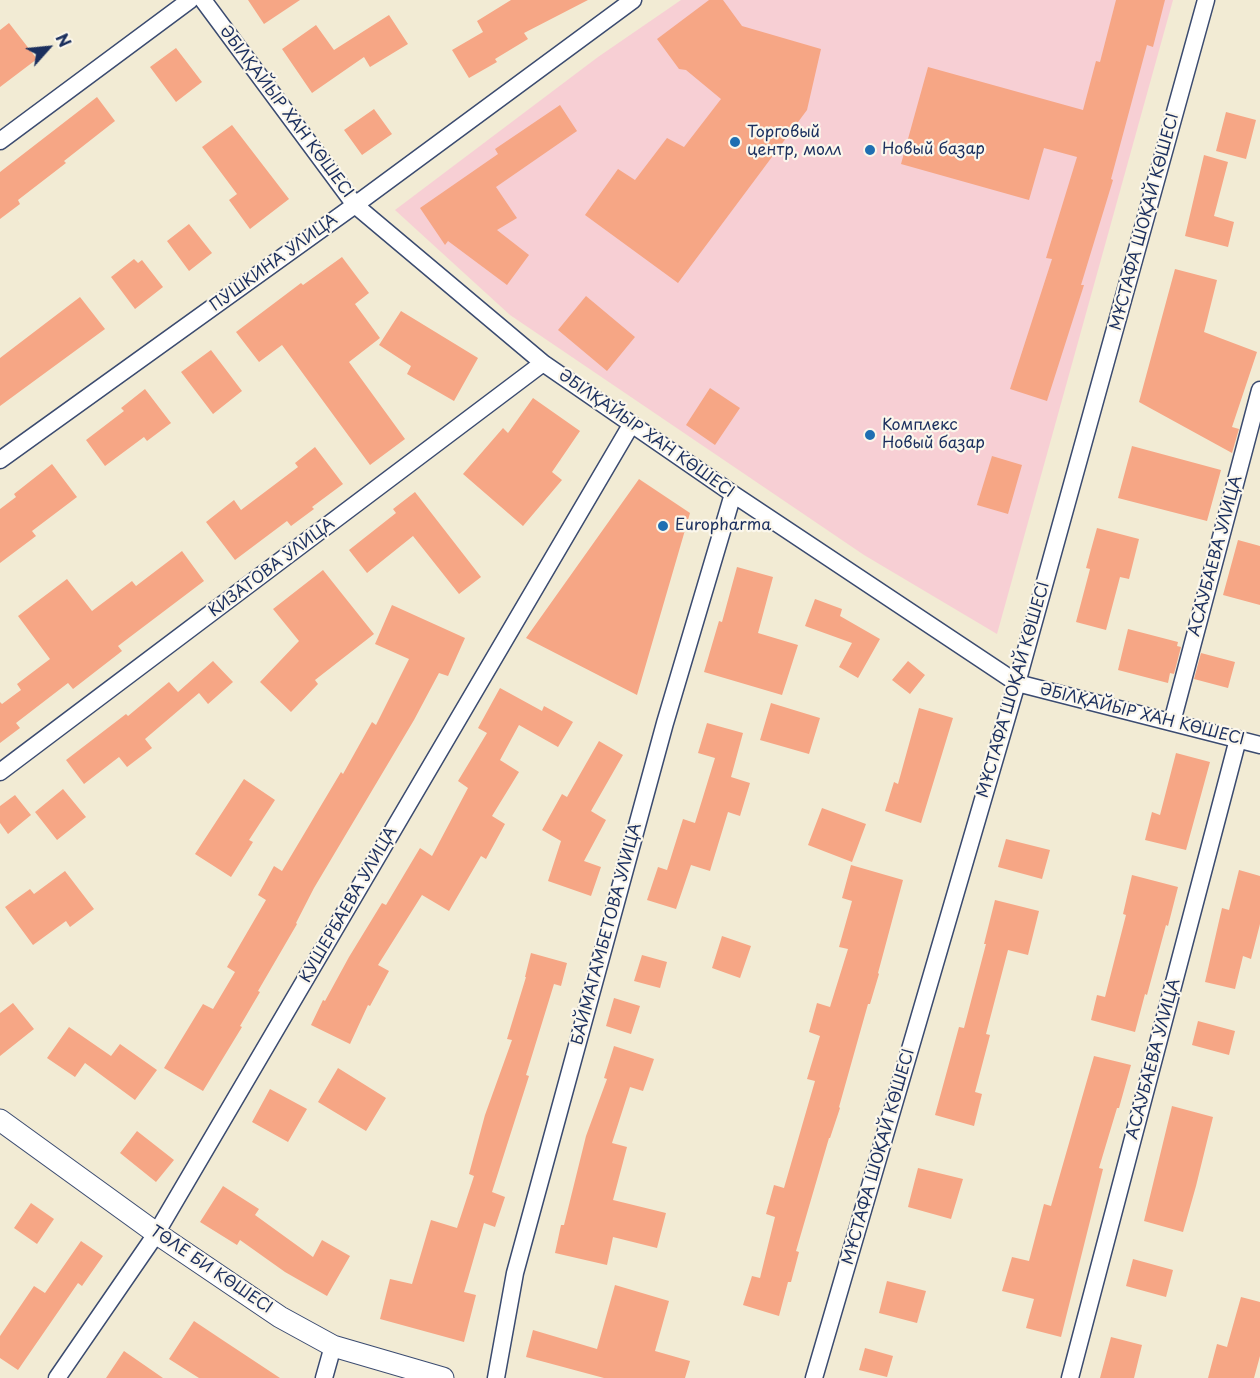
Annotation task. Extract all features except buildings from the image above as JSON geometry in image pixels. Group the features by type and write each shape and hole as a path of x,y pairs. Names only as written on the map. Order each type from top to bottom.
{"street":[{"path":"0,141 189,0"},
{"name":"ӘБІЛҚАЙЫР ХАН КӨШЕСІ","path":"203,0 355,205 543,363 733,494 1017,683 1260,745"},
{"name":"ПУШКИНА УЛИЦА","path":"0,460 355,205 633,0"},
{"name":"МҰСТАФА ШОҚАЙ КӨШЕСІ","path":"814,1378 1017,683 1206,0"},
{"name":"КИЗАТОВА УЛИЦА","path":"0,772 543,363"},
{"name":"АСАУБАЕВА УЛИЦА","path":"1172,722 1260,390"},
{"name":"КУШЕРБАЕВА УЛИЦА","path":"57,1378 156,1233 631,425"},
{"name":"БАЙМАГАМБЕТОВА УЛИЦА","path":"496,1378 521,1250 665,723 733,494"},
{"name":"АСАУБАЕВА УЛИЦА","path":"1070,1378 1238,740"},
{"name":"ТӨЛЕ БИ КӨШЕСІ","path":"0,1120 156,1233 280,1317 333,1346 443,1378"},
{"path":"324,1378 333,1346"}],"shaded area":[{"name":"Комплекс Новый базар","path":"681,0 1173,0 997,634 864,555 510,315 395,210 598,57"}],"place":[{"name":"Торговый центр, молл","path":"735,142"},
{"name":"Новый базар","path":"870,150"},
{"name":"Комплекс Новый базар","path":"870,435"},
{"name":"Europharma","path":"663,526"}]}
